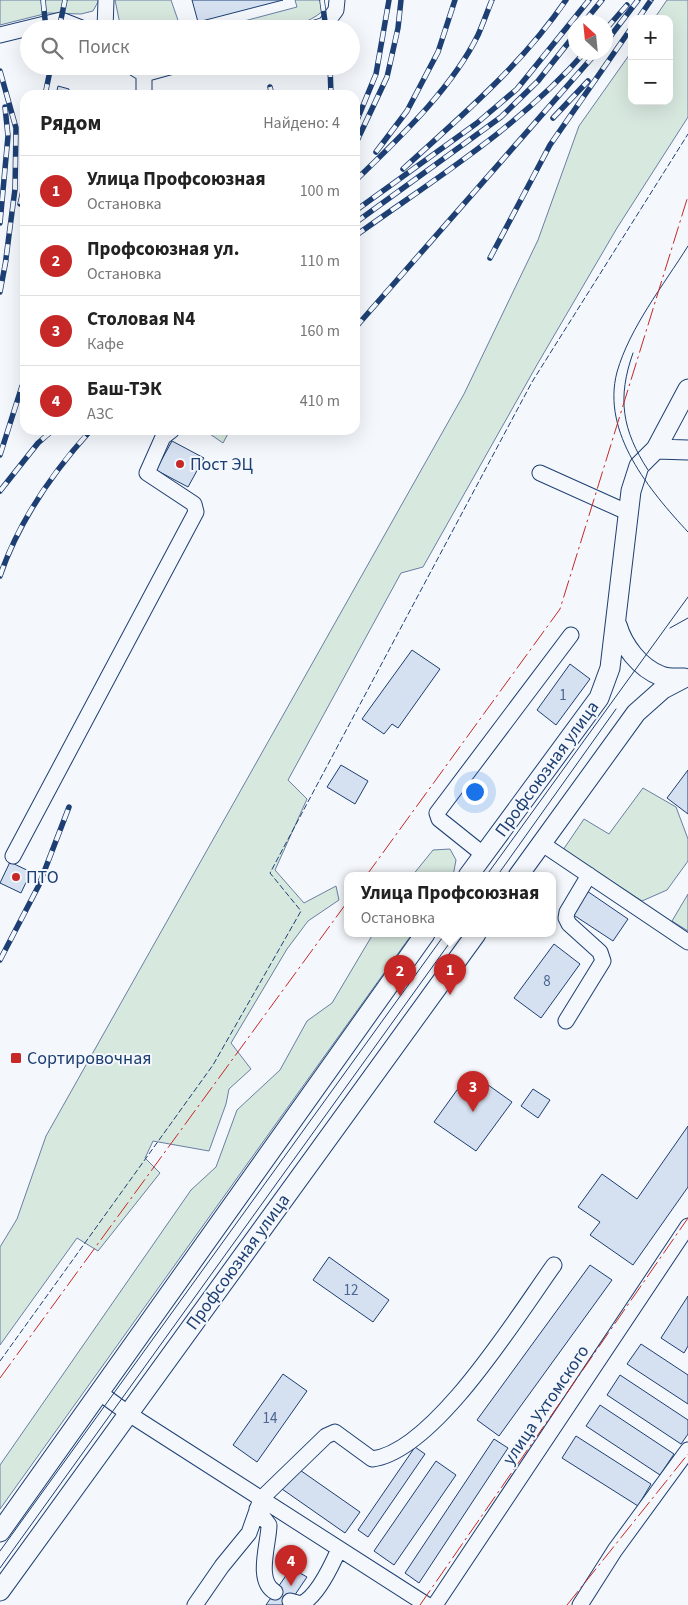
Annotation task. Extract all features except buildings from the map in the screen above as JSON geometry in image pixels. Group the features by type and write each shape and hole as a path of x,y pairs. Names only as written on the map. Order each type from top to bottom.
{"main road":[{"name":"Профсоюзная улица","path":"471,872 600,698 610,668 617,625 631,491 639,466 656,449 688,389"},
{"path":"656,449 688,450"},
{"path":"617,625 622,642 644,666 662,677 686,678"},
{"path":"521,872 636,713 663,689 686,678"},
{"name":"Профсоюзная улица","path":"0,1532 424,937"},
{"name":"Профсоюзная улица","path":"0,1591 474,937"}],"street":[{"path":"105,20 106,0"},
{"path":"329,20 336,10 337,0"},
{"path":"0,35 20,30"},
{"path":"144,75 144,90"},
{"path":"13,856 196,512 194,504 147,473 164,435"},
{"path":"540,473 629,514"},
{"path":"484,855 439,819 437,812 571,636"},
{"path":"541,843 688,942"},
{"path":"566,1021 603,962 600,952 569,924 566,918 567,912 589,876"},
{"name":"улица Ухтомского","path":"435,1605 688,1226"},
{"path":"195,1605 222,1566 249,1534 259,1504 326,1436 336,1432 372,1459 383,1458 438,1420 461,1394 554,1265"},
{"path":"100,1393 259,1504 340,1549 427,1605"},
{"path":"580,1605 615,1550 688,1450"},
{"path":"259,1504 269,1523 264,1571 267,1585 275,1592"},
{"path":"290,1601 298,1604 307,1601 329,1572 340,1549"}],"shaded area":[{"path":"0,0 99,0 93,11 81,14 48,13 0,25"},
{"path":"115,0 171,0 178,20 119,20"},
{"path":"295,0 320,0 323,11 308,20 248,20 297,7"},
{"path":"667,0 688,0 688,117 617,228 538,363 423,567 401,573 288,780 307,799 275,870 304,903 336,886 339,900 308,921 287,949 231,1043 251,1069 229,1089 226,1104 209,1151 153,1141 145,1158 160,1173 98,1251 77,1238 0,1345 0,1247 17,1219 46,1136 464,394 538,240 579,126 628,57 628,105 673,105 673,15 657,15"},
{"path":"211,435 227,435 223,443"},
{"path":"643,788 676,807 688,839 688,861 667,890 642,901 563,850 584,819 609,834"},
{"path":"450,849 456,860 454,872 415,872 433,850"},
{"path":"688,894 688,931 672,921"},
{"path":"371,937 410,937 0,1509 0,1465 191,1190 216,1167 237,1110 280,1070 307,1021 332,1003"}],"tram line":[{"path":"688,246 648,307 630,339 617,372 614,395 616,417 622,439 632,459 659,498 688,532"},
{"path":"633,353 625,385 625,413 632,441 648,470"},
{"path":"489,872 688,597"},
{"path":"670,628 688,618"},
{"path":"500,872 616,709"},
{"path":"0,1551 443,937"},
{"path":"0,1568 454,937"}],"railway":[{"path":"43,0 45,20"},
{"path":"61,20 65,0"},
{"path":"322,0 325,20"},
{"path":"360,113 376,74 389,0"},
{"path":"360,134 387,77 398,28 401,0"},
{"path":"376,152 407,111 438,52 455,0"},
{"path":"360,176 439,94 467,55 478,35 492,0"},
{"path":"403,169 510,69 530,47 566,0"},
{"path":"360,207 477,123 517,89 589,0"},
{"path":"590,15 602,0"},
{"path":"613,33 638,0"},
{"path":"641,15 651,0"},
{"path":"613,21 627,5"},
{"path":"490,258 550,145 628,33"},
{"path":"360,219 501,117 538,81 568,43"},
{"path":"360,232 475,151 504,128 532,105 577,60"},
{"path":"360,322 590,60"},
{"path":"0,71 16,128 15,189 5,266"},
{"path":"46,90 49,75"},
{"path":"330,75 331,90"},
{"path":"553,118 588,81"},
{"path":"0,223 8,136 5,107"},
{"path":"0,292 6,260"},
{"path":"0,455 20,392"},
{"path":"0,491 38,443 47,435"},
{"path":"0,576 17,536 38,498 63,463 87,435"},
{"path":"0,960 39,885 69,807"}],"fence":[{"path":"0,1361 213,1065 301,911 270,873 532,382 688,134"}],"power":[{"path":"369,872 560,609 688,196"},
{"path":"0,1378 344,906"},
{"path":"420,1605 688,1218"},
{"path":"567,1605 688,1454"}],"place":[{"name":"Пост ЭЦ","path":"180,464"},
{"name":"ПТО","path":"16,877"},
{"name":"Улица Профсоюзная","path":"450,995"},
{"name":"Профсоюзная ул.","path":"400,996"},
{"name":"Сортировочная","path":"16,1058"},
{"name":"Столовая N4","path":"473,1112"},
{"name":"Баш-ТЭК","path":"291,1586"}]}
